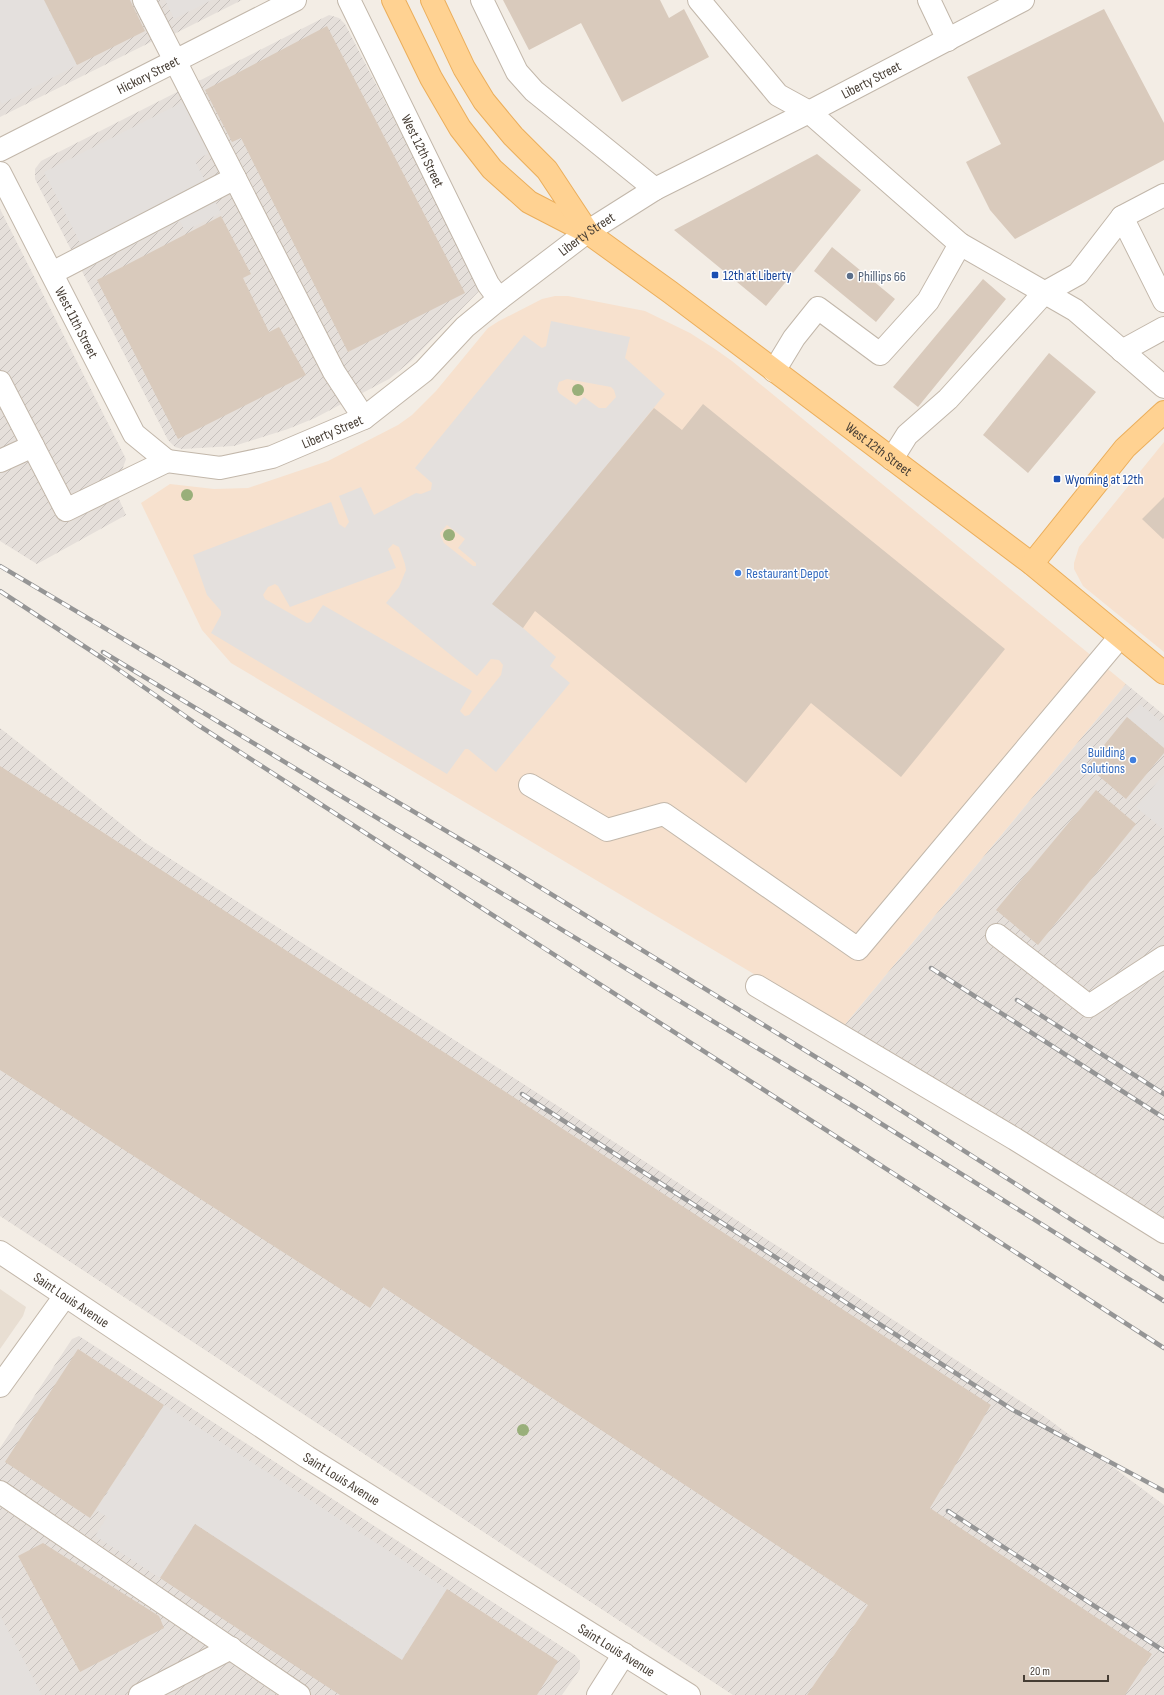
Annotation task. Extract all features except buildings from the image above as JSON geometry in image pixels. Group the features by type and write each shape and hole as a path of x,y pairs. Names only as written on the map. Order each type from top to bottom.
{"main road":[{"name":"West 12th Street","path":"392,0 431,78 460,128 492,169 529,202 587,232 1032,564 1119,638 1164,673"},
{"name":"West 12th Street","path":"434,3 464,68 484,101 513,136 547,170 587,232"},
{"path":"1032,564 1125,448 1164,412"}],"street":[{"path":"144,0 334,372 364,418"},
{"name":"Hickory Street","path":"0,150 295,0"},
{"name":"West 12th Street","path":"350,0 488,284 499,299"},
{"path":"482,0 517,72 534,91 655,189"},
{"path":"699,0 778,95 810,112 960,244 1075,310 1164,387"},
{"path":"929,0 948,40"},
{"name":"Liberty Street","path":"168,461 220,468 272,457 364,418 424,371 465,327 499,299 587,232 655,189 810,112 1023,0"},
{"name":"West 11th Street","path":"0,173 134,434 168,461"},
{"path":"52,273 235,178"},
{"path":"892,459 907,436 948,399 1044,293 1078,274 1122,217 1164,195"},
{"path":"1122,217 1164,301"},
{"path":"774,371 794,338 818,308 880,354 928,301 960,244"},
{"path":"1122,351 1164,328"},
{"path":"0,382 66,510 168,461"},
{"path":"0,461 33,446"},
{"path":"530,785 607,830 664,814 858,949 1119,638"},
{"path":"997,935 1089,1006 1164,957"},
{"path":"757,986 1015,1139 1164,1232"},
{"name":"Saint Louis Avenue","path":"0,1252 307,1457 689,1695"},
{"path":"0,1386 65,1296"},
{"path":"0,1492 299,1695"},
{"path":"140,1695 231,1648"},
{"path":"598,1695 624,1654"}],"shaded area":[{"path":"0,0 242,0 170,36 159,38 0,117"},
{"path":"0,0 44,0 77,65 2,104 0,100"},
{"path":"165,0 212,0 174,19"},
{"path":"329,15 339,18 345,24 481,289 411,361 389,379 315,418 288,429 234,446 182,449 175,447 168,440 35,179 35,169 41,161"},
{"path":"185,101 211,152 195,161 221,213 185,231 180,221 92,266 44,172"},
{"path":"0,209 126,459 115,490 126,515 37,564 0,541"},
{"path":"555,296 568,296 645,311 690,333 715,349 732,361 1126,684 843,1027 231,663 202,630 141,503 170,484 214,489 248,488 328,461 398,425 412,415 436,391 488,328 542,299"},
{"path":"551,321 630,337 625,358 665,394 568,513 523,628 556,657 550,666 570,683 496,772 468,749 465,749 447,774 211,633 221,615 221,611 207,595 193,555 331,502 339,524 345,528 349,522 339,496 361,487 374,515 416,493 421,494 431,490 432,483 415,468 524,335 542,348 546,346","holes":["567,379 611,387 614,390 616,397 606,408 599,408 584,397 576,405 559,393 557,389 559,382","447,525 465,539 458,548 476,563 476,566 473,566 444,543 440,533","393,544 399,547 406,570 399,587 386,603 477,676 491,659 499,660 503,665 501,675 469,715 465,716 460,711 472,691 323,605 311,622 307,623 265,599 263,595 268,587 275,584 278,586 290,607 396,568 388,549"]},
{"path":"1164,442 1164,652 1083,586 1074,569 1074,563 1079,547"},
{"path":"1126,684 1164,715 1164,1223 843,1027"},
{"path":"1140,704 1164,724 1164,748 1127,717"},
{"path":"0,728 144,842 1044,1416 1164,1505 1164,1695 733,1695 0,1216"},
{"path":"1164,774 1164,830 1136,807"},
{"path":"0,1289 26,1307 23,1316 0,1349"},
{"path":"79,1336 575,1655 580,1661 580,1669 562,1695 0,1695 0,1448 72,1339"},
{"path":"164,1405 447,1589 402,1660 195,1524 160,1578 95,1536 107,1517 96,1510"},
{"path":"0,1615 42,1695 0,1695"}],"railway":[{"path":"0,566 507,867 863,1086 1164,1279"},
{"path":"0,591 102,658 198,725 1164,1348"},
{"path":"103,652 853,1106 1164,1301"},
{"path":"931,968 1164,1118"},
{"path":"1017,1000 1164,1094"},
{"path":"522,1094 1013,1410 1164,1491"},
{"path":"948,1511 1164,1651"}],"place":[{"name":"12th at Liberty","path":"715,275"},
{"name":"Phillips 66","path":"850,276"},
{"name":"Wyoming at 12th","path":"1057,479"},
{"name":"Restaurant Depot","path":"738,573"},
{"name":"Building Solutions","path":"1133,760"}]}
